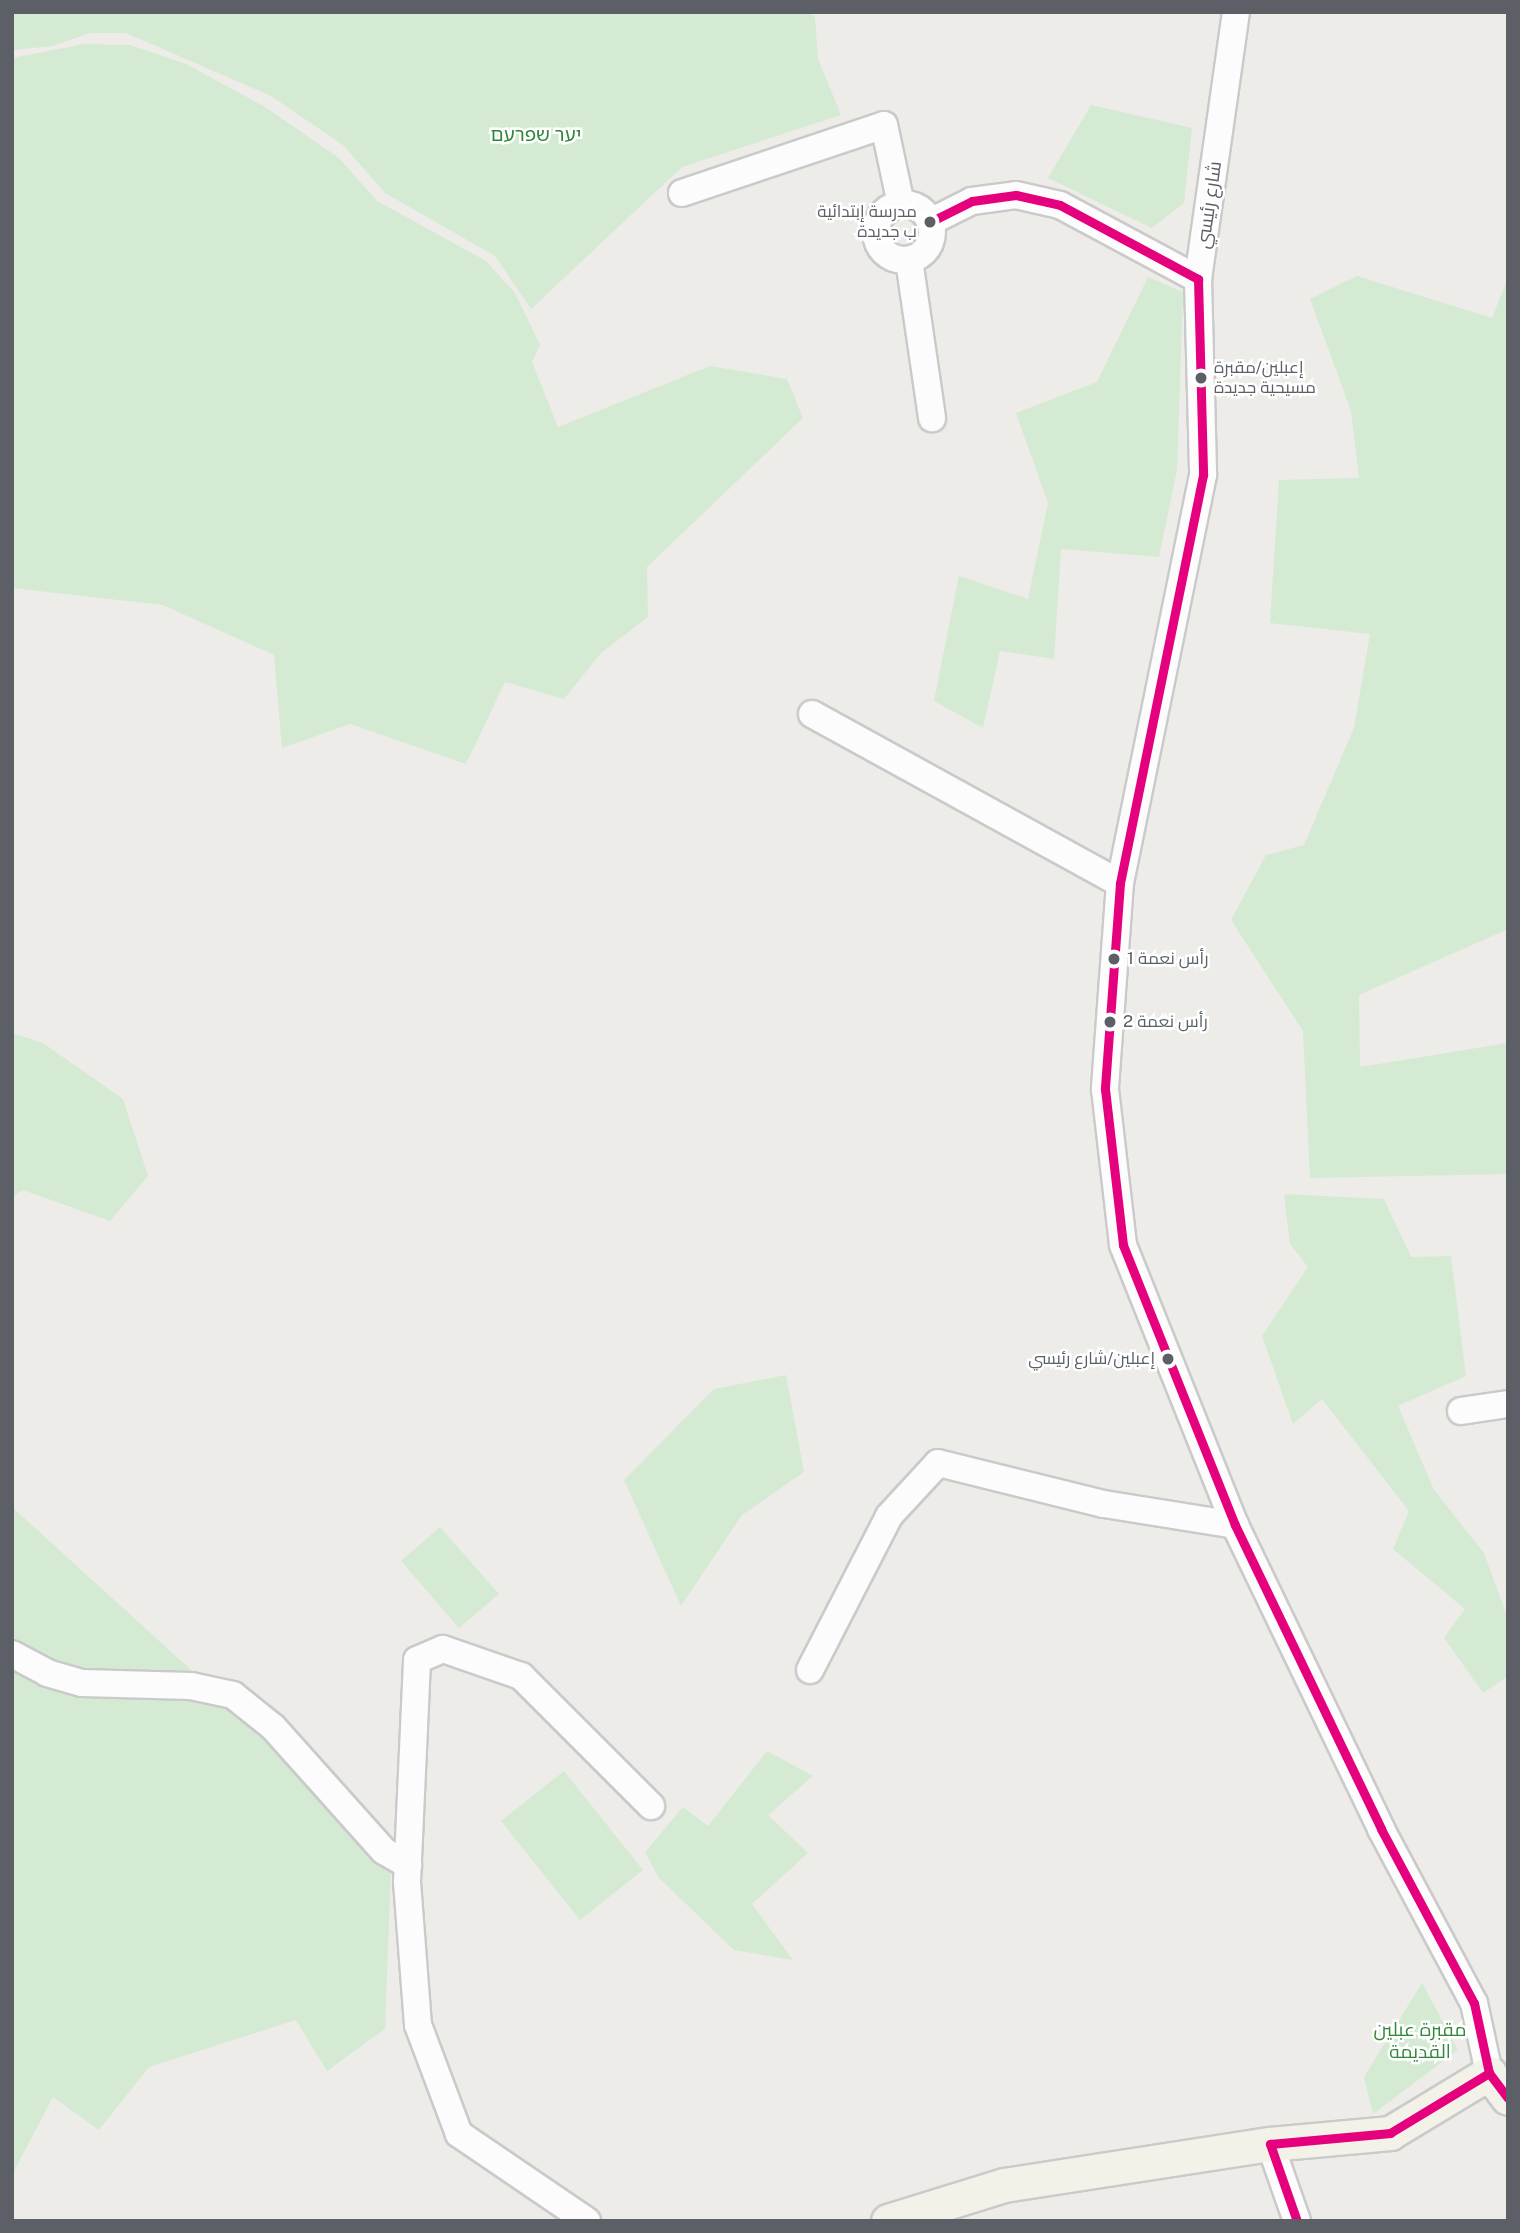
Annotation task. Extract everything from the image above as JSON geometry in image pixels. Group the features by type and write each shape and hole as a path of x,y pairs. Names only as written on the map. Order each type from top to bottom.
{"main road":[{"path":"888,2221 1004,2185 1270,2144 1390,2133 1442,2107 1498,2086"}],"street":[{"name":"شارع رئيسي","path":"1236,12 1198,279 1203,475 1121,883 1105,1089 1124,1245 1235,1525 1381,1829 1474,2003 1498,2086"},
{"path":"682,193 884,125 901,204"},
{"path":"930,222 972,201 1027,198 1060,205 1198,279"},
{"path":"901,204 919,208 930,222 926,250 909,260 884,252 876,236 885,211 901,204"},
{"path":"909,260 932,418"},
{"path":"812,715 1121,883"},
{"path":"1461,1411 1508,1404"},
{"path":"810,1671 889,1516 938,1463 1104,1504 1235,1525"},
{"path":"587,2221 460,2134 418,2025 408,1865 417,1660 443,1649 521,1676 651,1806"},
{"path":"12,1654 47,1673 82,1683 191,1686 233,1695 273,1727 384,1852 408,1865"},
{"path":"1270,2144 1297,2221"}],"green space":[{"name":"יער שפרעם","path":"12,12 809,12 815,17 818,59 841,115 682,167 531,309 495,256 385,193 343,145 271,96 126,33 90,33 53,46 12,50"},
{"path":"84,44 130,45 186,64 265,107 339,158 377,201 486,261 515,293 540,345 532,362 558,427 710,366 787,379 803,418 647,567 648,617 601,653 564,699 505,682 466,764 350,724 282,748 274,655 163,605 12,588 12,58"},
{"path":"1091,105 1192,128 1184,203 1152,228 1048,178"},
{"path":"1357,276 1492,318 1508,278 1508,929 1359,995 1360,1067 1508,1043 1508,1174 1310,1178 1303,1031 1231,920 1266,855 1304,845 1354,728 1370,634 1270,623 1279,480 1359,478 1351,411 1310,299"},
{"path":"1148,277 1183,292 1177,470 1159,557 1061,549 1054,659 1000,651 983,728 934,701 959,576 1028,599 1048,503 1016,413 1097,382"},
{"path":"12,1033 43,1043 123,1099 148,1176 110,1221 23,1190 12,1197"},
{"path":"1284,1194 1384,1199 1411,1257 1451,1256 1466,1376 1398,1406 1434,1490 1484,1553 1508,1619 1508,1676 1483,1693 1444,1638 1465,1609 1393,1549 1409,1511 1322,1399 1293,1424 1262,1336 1308,1267 1290,1244"},
{"path":"786,1375 804,1472 742,1515 681,1606 624,1480 714,1389"},
{"path":"12,1507 324,1791 391,1868 385,2029 327,2071 296,2020 149,2067 99,2130 53,2097 12,2175"},
{"path":"440,1527 499,1594 459,1628 401,1561"},
{"path":"767,1751 813,1776 768,1815 808,1853 752,1904 793,1960 734,1950 659,1878 645,1852 683,1807 708,1826"},
{"path":"564,1771 643,1870 580,1920 501,1821"},
{"name":"مقبرة عبلين القديمة","path":"1422,1983 1458,2050 1373,2114 1364,2077"}],"transit line":[{"name":"2","path":"930,222 972,201 1016,195 1060,205 1198,279"},
{"name":"2","path":"1198,279 1203,475 1120,883 1105,1089 1123,1245 1235,1525 1381,1829 1474,2003 1489,2073 1508,2098"},
{"name":"2","path":"1270,2144 1390,2133 1489,2073"},
{"name":"2","path":"1270,2144 1297,2221"}],"place":[{"name":"مدرسة إبتدائية ب جديدة","path":"930,222"},
{"name":"إعبلين/مقبرة مسيحية جديدة","path":"1201,378"},
{"name":"رأس نعمة 1","path":"1114,959"},
{"name":"رأس نعمة 2","path":"1110,1022"},
{"name":"إعبلين/شارع رئيسي","path":"1168,1359"}]}
